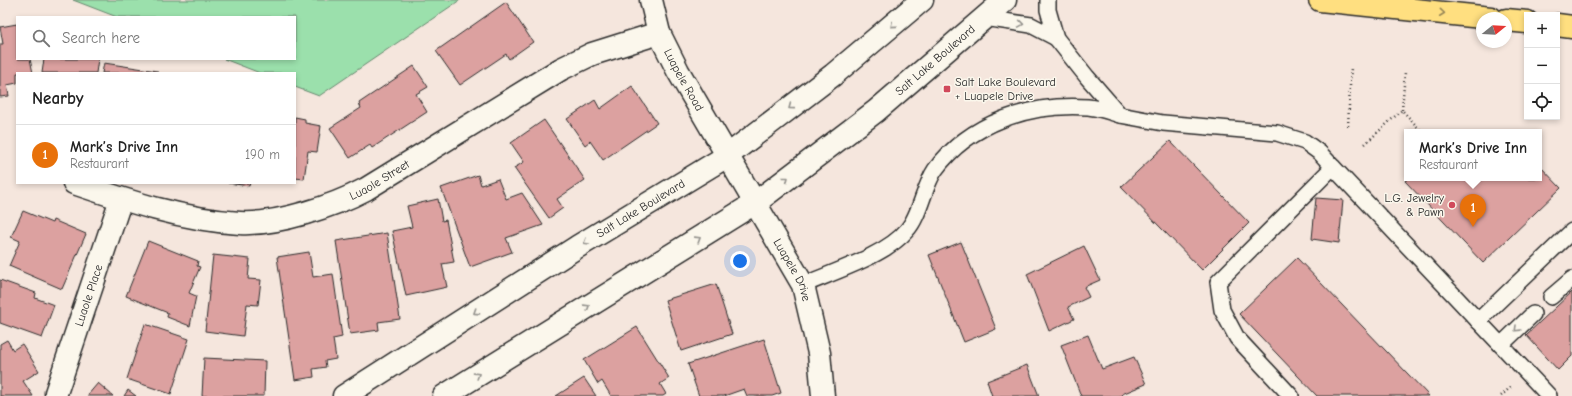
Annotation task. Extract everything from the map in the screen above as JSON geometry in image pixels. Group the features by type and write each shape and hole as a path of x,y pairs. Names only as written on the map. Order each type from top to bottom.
{"highway":[{"path":"1320,0 1476,16"},
{"path":"1512,21 1524,22"},
{"path":"1560,25 1572,26"}],"main road":[{"name":"Luapele Road","path":"651,0 659,33 678,71 726,156"},
{"name":"Salt Lake Boulevard","path":"344,396 726,156 833,75 922,0"},
{"name":"Salt Lake Boulevard","path":"444,396 756,203 876,111 1005,0"},
{"name":"Luaole Street","path":"77,184 120,198 202,219 242,223 276,219 304,213 343,201 366,189 561,70 592,54 659,33"},
{"name":"Luapele Drive","path":"726,156 756,203 803,285 819,353 823,396"},
{"name":"Luaole Place","path":"56,393 120,198"}],"lane":[{"path":"1048,0 1048,10 1056,38 1120,115"},
{"path":"984,18 1031,25 1056,38"},
{"path":"803,285 877,253 899,238 908,230 935,171 954,150 972,134 1005,117 1047,107 1090,107 1120,115 1164,123 1277,133 1304,142 1320,153 1549,396"},
{"path":"1291,396 1237,338 1222,310 1218,282 1333,167"},
{"path":"1478,321 1572,231"},
{"path":"1552,297 1572,279"},
{"path":"1501,345 1533,314"}],"path":[{"path":"1348,126 1352,67"},
{"path":"1365,144 1402,110 1405,72"},
{"path":"1402,110 1419,129"}],"green space":[{"path":"73,0 460,0 319,96 296,87 296,72 257,72 227,60 296,60 296,16 114,16"}],"building":[{"path":"506,2 533,42 509,59 506,54 460,85 436,51"},
{"path":"16,24 16,60 30,60 33,72 16,72 16,83 7,85 9,96 0,97 0,44 3,44 0,27"},
{"path":"44,60 98,60 96,72 42,72"},
{"path":"104,63 157,71 157,72 102,72"},
{"path":"414,66 428,87 416,94 427,112 372,148 370,145 350,158 330,128 361,108 359,103"},
{"path":"632,86 657,123 603,160 590,141 585,145 567,119 595,100 600,109"},
{"path":"296,117 305,119 305,123 321,126 317,152 308,151 304,179 296,178"},
{"path":"544,120 585,180 557,199 563,208 549,218 514,168 524,162 511,143"},
{"path":"1170,141 1249,223 1202,270 1121,187"},
{"path":"1542,168 1561,188 1483,263 1405,181 1542,181"},
{"path":"478,175 481,185 498,179 506,199 522,193 543,225 506,238 512,252 470,267 441,188"},
{"path":"235,184 250,184 249,186"},
{"path":"1316,198 1343,200 1339,243 1312,239"},
{"path":"438,199 442,221 446,220 454,262 442,264 447,287 406,296 392,231 412,227 407,206"},
{"path":"23,211 52,223 53,220 86,234 62,289 9,266 20,241 11,237"},
{"path":"387,233 400,319 378,322 379,330 350,334 336,241"},
{"path":"148,241 198,261 197,266 200,267 189,293 196,296 190,326 167,317 168,313 126,296"},
{"path":"961,242 996,329 964,342 929,255"},
{"path":"1084,246 1100,280 1084,287 1089,297 1068,307 1074,319 1049,331 1027,274"},
{"path":"309,252 313,277 333,274 342,337 333,339 336,359 325,361 326,367 313,369 314,377 295,380 277,257"},
{"path":"213,255 250,259 248,279 261,280 258,305 247,304 243,336 205,331"},
{"path":"1297,258 1429,396 1317,396 1239,314"},
{"path":"0,280 36,293 35,298 54,305 42,338 0,323"},
{"path":"716,284 732,334 681,351 665,300"},
{"path":"1572,292 1572,356 1558,370 1526,335"},
{"path":"145,324 189,339 171,394 127,379"},
{"path":"637,327 669,378 660,384 666,394 663,396 611,396 602,381 598,384 584,360"},
{"path":"1088,335 1102,369 1134,357 1146,384 1122,394 1123,396 1081,396 1061,345"},
{"path":"764,339 781,393 772,396 747,396 744,389 724,396 699,396 688,364"},
{"path":"7,340 13,350 22,344 39,371 23,381 33,396 0,396 0,344"},
{"path":"204,358 265,361 264,396 202,396"},
{"path":"1027,365 1039,396 992,396 987,381"},
{"path":"584,378 596,396 556,396"},
{"path":"98,383 113,396 87,396"},
{"path":"128,390 136,396 124,396"}],"place":[{"name":"Salt Lake Boulevard + Luapele Drive","path":"947,89"},
{"name":"L.G. Jewelry & Pawn","path":"1452,205"},
{"name":"Mark’s Drive Inn","path":"1473,227"}]}
